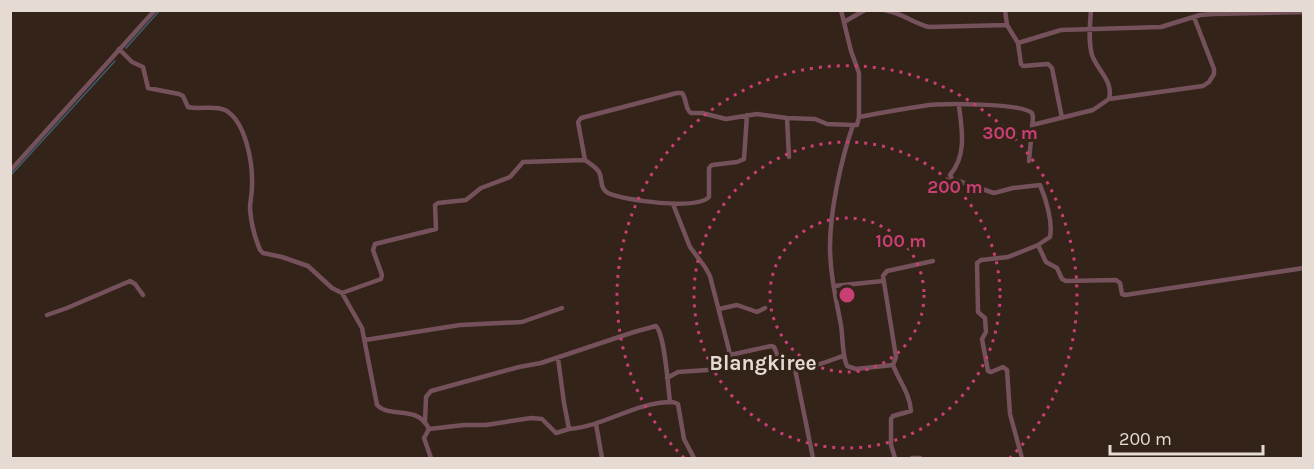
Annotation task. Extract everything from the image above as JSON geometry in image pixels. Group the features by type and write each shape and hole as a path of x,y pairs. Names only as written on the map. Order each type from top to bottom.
{"street":[{"path":"10,171 155,10"},
{"path":"585,160 579,119 668,94 682,93 689,113 702,113 726,119 757,114 815,119 827,124 857,125 859,73 841,10"},
{"path":"844,22 865,10"},
{"path":"884,10 899,13 928,27 1007,25"},
{"path":"1005,10 1007,25 1018,43 1021,64 1023,66 1047,64 1050,66 1062,117"},
{"path":"1091,10 1092,56 1110,86 1110,99"},
{"path":"1018,43 1061,30 1161,27 1213,14 1304,12"},
{"path":"1032,125 1093,110 1110,99 1194,88 1209,82 1214,69 1194,17"},
{"path":"119,50 132,63 143,67 148,88 179,94 183,96 188,107 222,109 237,119 250,160 252,186 250,213 260,250 263,253 308,266 332,288 342,293 359,321 365,340 377,405 383,410 410,413 425,422 429,429"},
{"path":"859,117 926,105 1003,105 1029,110 1032,113 1029,161"},
{"path":"959,106 963,134 962,148 956,169 950,176 951,179 994,193 1040,185 1051,231 1050,237 1016,255 981,260 977,263 978,312 985,318 986,332 982,339 988,371 1003,368 1007,370 1010,414 1022,459"},
{"path":"342,293 381,279 373,250 375,244 436,229 435,209 438,203 466,200 481,188 510,177 523,162 585,160 600,174 601,183 606,192 656,203 673,204 708,199 709,168 712,165 744,159 747,115"},
{"path":"787,118 789,157"},
{"path":"853,125 844,152 831,229 830,249 844,345 843,356 847,366 853,369 893,365"},
{"path":"667,378 678,372 722,369 726,366 730,355 710,276 690,247 673,204"},
{"path":"1038,245 1046,262 1057,268 1062,279 1066,281 1116,280 1120,283 1122,294 1125,295 1304,268"},
{"path":"895,458 891,445 891,419 893,416 912,410 908,393 902,388 893,365 896,357 883,276 887,271 933,261"},
{"path":"46,315 130,281 143,295"},
{"path":"834,286 883,281"},
{"path":"718,309 737,305 757,312 765,308"},
{"path":"365,340 460,325 522,322 562,308"},
{"path":"425,422 426,397 431,391 558,358 656,326 660,330 670,402"},
{"path":"730,355 771,346 774,347 784,367 795,369 803,369 843,356"},
{"path":"558,358 562,395 570,429"},
{"path":"795,369 813,459"},
{"path":"429,429 486,425 531,418 542,419 556,433 596,424 611,416 645,405 670,402 678,404 684,440 694,459"},
{"path":"596,424 602,459"},
{"path":"429,429 424,438 431,459"},
{"path":"912,459 920,459"}],"waterway":[{"path":"126,48 160,10"},
{"path":"10,176 115,61"}],"district":[{"name":"Blangkiree","path":"763,363"}]}
